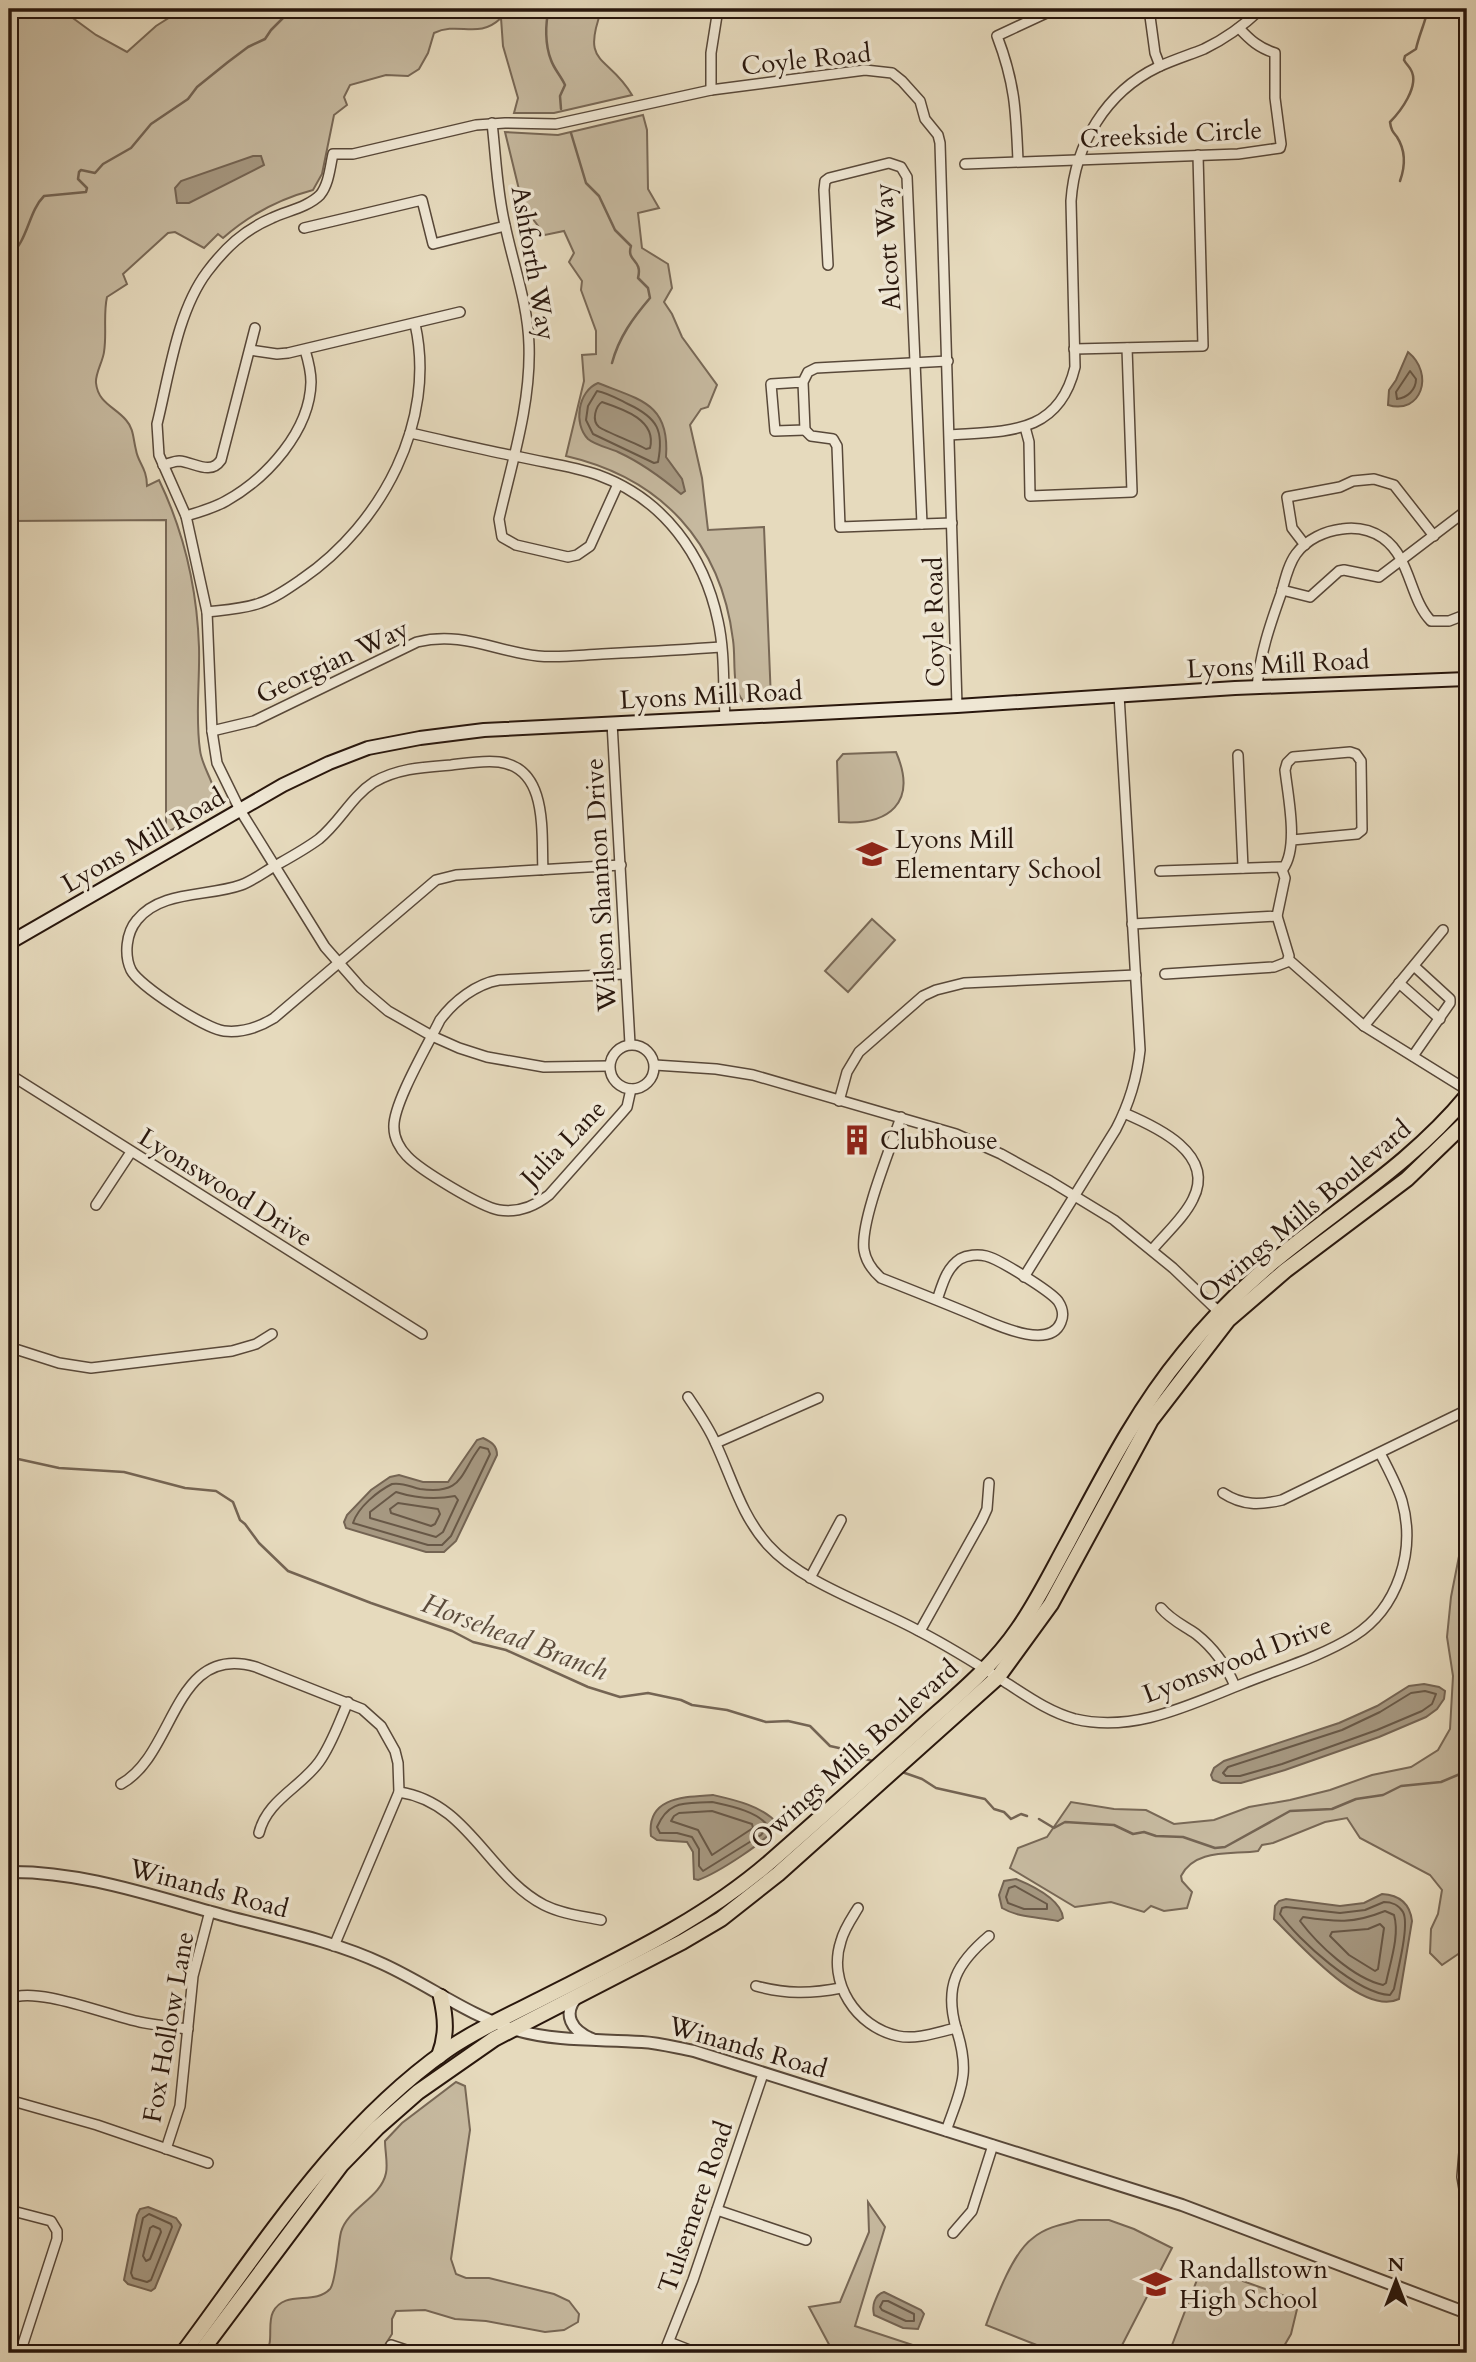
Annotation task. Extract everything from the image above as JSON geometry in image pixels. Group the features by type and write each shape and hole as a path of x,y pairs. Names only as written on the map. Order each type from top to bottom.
{"main road":[{"name":"Lyons Mill Road","path":"9,943 304,774 368,748 450,734 612,723 957,706 1257,687 1467,679"},
{"name":"Owings Mills Boulevard","path":"200,2353 341,2165 418,2092 465,2058 513,2029 721,1919 778,1874 913,1753 991,1674 1051,1604 1151,1420 1223,1316 1276,1259 1402,1163 1440,1127 1467,1096"},
{"name":"Owings Mills Boulevard","path":"1223,1316 1407,1179 1467,1121"},
{"name":"Owings Mills Boulevard","path":"183,2353 318,2171 367,2117 439,2056 496,2022 674,1930 714,1906 769,1863 898,1748 991,1674"},
{"path":"439,2056 445,2041 446,2027 441,1997"}],"street":[{"path":"711,90 711,53 718,9"},
{"path":"1018,161 1013,86 1010,69 997,36 1055,9"},
{"path":"1149,9 1155,53 1160,66"},
{"path":"950,435 1014,431 1049,414 1065,395 1075,367 1072,178 1086,139 1111,102 1140,76 1203,49 1239,28 1261,9"},
{"name":"Creekside Circle","path":"964,163 1198,155 1280,148 1282,144 1275,98 1275,53 1252,42 1239,28"},
{"name":"Coyle Road","path":"163,465 157,441 157,424 181,330 195,292 232,242 250,229 320,195 328,179 332,154 353,155 492,123 556,124 711,90 865,70 892,73 912,90 920,102 925,120 938,135 940,143 957,706"},
{"name":"Ashforth Way","path":"492,123 505,226 528,323 529,344 529,382 499,519 502,537 516,545 568,557 584,552 590,546 618,484"},
{"path":"1074,349 1203,346 1198,155"},
{"name":"Alcott Way","path":"828,265 825,181 889,163 901,167 907,177 915,362"},
{"path":"304,228 422,200 433,244 505,226"},
{"path":"250,350 277,354 305,350 460,312"},
{"path":"207,612 260,603 288,589 327,560 357,530 383,494 410,433 416,410 421,365 415,324"},
{"path":"256,328 224,453 218,465 207,468 178,461 163,465 186,516 207,612 212,731 217,763 240,810 308,922 338,963 361,988 388,1011 432,1036 486,1057 544,1067 610,1066"},
{"path":"1025,427 1029,442 1030,496 1132,492 1127,348"},
{"path":"186,516 209,509 241,491 258,478 285,448 296,430 309,395 310,367 305,350"},
{"path":"948,361 816,368 808,372 803,382 805,430 811,436 833,439 837,446 840,527 952,523"},
{"path":"915,362 922,524"},
{"path":"803,382 771,384 775,431 805,430"},
{"path":"410,433 587,472 636,493 667,519 695,556 713,599 719,625 725,717"},
{"path":"1467,436 1467,454"},
{"path":"1305,544 1293,528 1287,497 1340,487 1365,479 1394,485 1434,536"},
{"path":"1282,590 1310,597 1339,571 1379,577 1467,510"},
{"path":"1257,687 1259,661 1290,565 1305,544 1326,532 1338,529 1365,530 1385,539 1408,572 1420,606 1431,621 1449,621 1467,614"},
{"name":"Georgian Way","path":"212,731 254,721 416,642 428,639 466,639 522,653 554,657 721,648"},
{"path":"1024,1277 1124,1113 1137,1074 1140,1050 1119,695"},
{"name":"Wilson Shannon Drive","path":"612,723 630,1044"},
{"path":"1292,840 1357,834 1362,830 1361,761 1356,754 1311,754 1293,757 1287,763 1285,770 1292,840 1283,869 1285,878 1277,916 1289,960 1364,1026 1467,1090"},
{"path":"1238,755 1243,868"},
{"path":"543,870 540,811 535,789 520,770 508,764 488,762 423,767 385,777 362,791 319,839 238,886 164,901 150,908 138,919 128,938 131,970 141,982 203,1024 215,1029 233,1031 254,1028 274,1018 436,880 456,875 543,870 621,865"},
{"path":"1160,871 1283,869"},
{"path":"1132,924 1277,916"},
{"path":"1364,1026 1443,930"},
{"path":"1165,974 1274,967 1289,960"},
{"path":"1413,1056 1450,1003 1450,999 1414,966"},
{"name":"Julia Lane","path":"625,974 488,982 480,985 447,1012 432,1036 398,1107 394,1127 396,1138 413,1162 479,1203 490,1208 517,1211 540,1202 549,1195 627,1107 631,1089"},
{"path":"839,1101 847,1072 859,1052 923,996 936,990 964,983 1136,975"},
{"path":"1399,983 1440,1018"},
{"path":"630,1044 647,1049 655,1065 654,1073 645,1085 631,1089 615,1082 610,1066 615,1051 630,1044"},
{"path":"655,1065 732,1070 956,1134 1001,1154 1114,1220 1152,1250 1223,1316"},
{"path":"9,1089 12,1076"},
{"name":"Lyonswood Drive","path":"12,1076 422,1334"},
{"path":"1124,1113 1147,1123 1183,1147 1195,1163 1197,1171 1198,1188 1190,1205 1152,1250"},
{"path":"901,1117 865,1227 866,1259 881,1278 1006,1328 1036,1336 1051,1334 1061,1323 1060,1306 1054,1297 986,1256 962,1258 950,1268 937,1300"},
{"path":"96,1205 131,1152"},
{"path":"9,1347 59,1363 91,1368 232,1351 256,1344 272,1335"},
{"name":"Lyonswood Drive","path":"688,1397 716,1443 737,1497 756,1529 779,1556 810,1578 920,1631 1061,1714 1103,1723 1130,1722 1167,1714 1339,1644 1369,1625 1390,1598 1404,1566 1407,1532 1401,1499 1380,1453"},
{"path":"716,1443 818,1398"},
{"path":"1223,1493 1244,1503 1282,1500 1467,1410"},
{"path":"920,1631 982,1520 987,1509 989,1483"},
{"path":"810,1578 841,1520"},
{"path":"1161,1608 1214,1651 1227,1667 1235,1686"},
{"path":"121,1784 131,1779 145,1762 193,1681 212,1667 223,1664 245,1664 348,1702 372,1717 390,1738 398,1763 399,1792 334,1946"},
{"path":"259,1833 261,1822 271,1807 318,1764 348,1702"},
{"path":"399,1792 424,1798 445,1811 521,1889 544,1905 601,1920"},
{"name":"Winands Road","path":"9,1872 77,1877 334,1946 382,1964 468,2012 513,2029 558,2038 641,2042 694,2052 1182,2205 1467,2314"},
{"path":"858,1908 840,1942 837,1958 841,1988 865,2020 897,2036 923,2036 956,2028"},
{"name":"Fox Hollow Lane","path":"166,2149 180,2106 193,1976 210,1911"},
{"path":"946,2131 965,2071 965,2059 951,2011 951,1998 959,1970 971,1950 989,1936"},
{"path":"756,1986 795,1994 841,1988"},
{"path":"9,1999 30,1994 139,2022 188,2029"},
{"path":"578,1995 570,2006 571,2023 581,2034 598,2041"},
{"name":"Tulsemere Road","path":"664,2353 717,2210 763,2074"},
{"path":"9,2100 97,2125 208,2163"},
{"path":"1467,2116 1462,2177 1467,2206"},
{"path":"953,2233 972,2211 993,2145"},
{"path":"9,2210 51,2221 57,2231 57,2239 20,2353"},
{"path":"717,2210 806,2240"},
{"path":"670,2342 698,2353"},
{"path":"391,2345 415,2353"}],"shaded area":[{"path":"9,9 25,9 25,15 70,16 96,35 127,52 156,26 183,9 602,9 596,28 595,51 632,95 554,113 514,113 518,98 503,46 501,18 484,28 452,29 434,33 428,53 419,69 408,76 386,75 350,85 344,97 347,105 334,115 322,174 313,190 265,209 223,238 218,234 204,248 175,232 168,233 123,274 127,284 107,297 105,345 96,379 97,390 103,400 122,415 131,427 147,486 159,480 168,500 188,561 198,625 199,737 201,757 215,792 215,806 166,833 166,520 9,521"},
{"path":"643,115 647,130 648,189 659,208 638,213 642,248 668,264 672,288 664,302 682,337 717,385 708,407 701,409 690,425 702,478 708,530 764,527 771,700 743,701 739,695 726,605 715,573 700,545 681,520 657,498 630,480 600,466 566,456 584,381 582,355 596,354 596,331 581,290 582,281 569,262 574,253 564,231 545,235 523,206 505,132 558,135"},
{"path":"896,752 902,770 903,785 901,798 894,808 872,820 839,822 837,761 843,754"},
{"path":"872,919 895,940 848,992 825,971"},
{"path":"1467,1490 1467,1948 1442,1965 1430,1953 1431,1929 1438,1914 1442,1890 1430,1875 1360,1838 1347,1818 1325,1822 1262,1845 1258,1851 1215,1854 1195,1861 1181,1876 1192,1892 1187,1908 1164,1911 1151,1906 1144,1912 1111,1902 1075,1907 1010,1868 1018,1848 1047,1837 1071,1802 1114,1809 1146,1810 1174,1824 1214,1820 1249,1807 1290,1800 1372,1775 1411,1767 1438,1750 1450,1729 1453,1676 1447,1637"},
{"path":"456,2082 465,2086 470,2130 451,2259 456,2274 466,2278 489,2278 554,2294 569,2301 579,2314 578,2322 564,2330 545,2332 486,2321 455,2319 425,2310 396,2311 392,2319 392,2334 380,2353 266,2353 270,2343 271,2317 278,2305 292,2299 316,2297 330,2289 341,2232 350,2216 383,2182 387,2169 385,2141 402,2123"},
{"path":"868,2202 885,2227 855,2326 919,2347 921,2353 837,2353 832,2350 809,2307 840,2302 869,2232"},
{"path":"1079,2220 1109,2220 1172,2248 1118,2353 1057,2353 986,2325 1005,2278 1025,2245 1043,2231"},
{"path":"1209,2269 1299,2301 1291,2334 1280,2353 1169,2353 1200,2272"}],"water":[{"path":"253,156 261,156 264,165 189,203 177,203 175,188 181,181"},
{"path":"1408,352 1421,371 1420,390 1409,404 1388,405 1389,390"},
{"path":"598,383 639,400 658,415 666,439 666,457 682,479 685,491 681,494 635,461 594,443 583,433 579,417 582,400 591,387"},
{"path":"483,1438 495,1446 497,1455 456,1541 444,1552 426,1552 346,1528 344,1522 347,1515 371,1490 390,1477 399,1475 423,1482 448,1482 477,1440"},
{"path":"1424,1684 1445,1691 1444,1699 1437,1709 1426,1717 1379,1737 1285,1770 1241,1783 1221,1783 1213,1780 1211,1775 1214,1768 1224,1761 1339,1723 1377,1706 1409,1686"},
{"path":"713,1795 756,1808 777,1823 755,1846 729,1864 698,1880 694,1879 693,1852 687,1842 657,1840 651,1836 651,1823 661,1806 670,1801"},
{"path":"1016,1879 1052,1899 1063,1918 1058,1921 1029,1917 1002,1908 999,1895 1004,1881"},
{"path":"1382,1894 1394,1896 1403,1902 1412,1921 1399,1999 1384,2002 1350,1988 1314,1959 1274,1919 1275,1906 1286,1899 1340,1906 1364,1903"},
{"path":"148,2207 176,2218 181,2225 155,2288 151,2291 128,2284 124,2280 137,2215 140,2209"},
{"path":"884,2292 921,2310 924,2314 918,2329 903,2328 874,2315 874,2301"}],"waterway":[{"path":"9,256 20,243 34,210 44,196 86,192 87,188 78,179 81,170 95,173 103,164 131,148 151,124 188,99 197,87 248,47 265,39 283,18 299,13 300,9"},
{"path":"549,9 546,28 548,48 552,63 565,85 560,96 561,109"},
{"path":"1400,181 1404,165 1403,153 1390,122 1411,91 1413,76 1404,60 1405,56 1416,49 1428,9"},
{"path":"571,133 586,183 599,196 615,230 631,246 631,255 638,267 638,278 648,288 650,298 627,328 612,363"},
{"name":"Horsehead Branch","path":"9,1457 59,1468 124,1472 185,1488 216,1491 233,1502 240,1520 288,1571 452,1631 473,1642 506,1650 588,1687 620,1697 648,1693 692,1705 727,1710 766,1722 788,1721 810,1726 830,1746 848,1750 859,1757 876,1762"},
{"name":"Horsehead Branch","path":"902,1772 922,1779 936,1788 985,1799 994,1809 1004,1812 1011,1819 1021,1814 1027,1816"},
{"name":"Horsehead Branch","path":"1039,1819 1054,1828 1065,1822 1114,1825 1133,1834 1144,1832 1156,1836 1183,1837 1215,1848 1225,1847 1290,1811 1332,1809 1356,1799 1383,1795 1401,1786 1441,1782 1460,1774 1467,1775"}],"place":[{"name":"Lyons Mill Elementary School","path":"872,854"},
{"name":"Clubhouse","path":"857,1140"},
{"name":"Randallstown High School","path":"1156,2284"}]}
